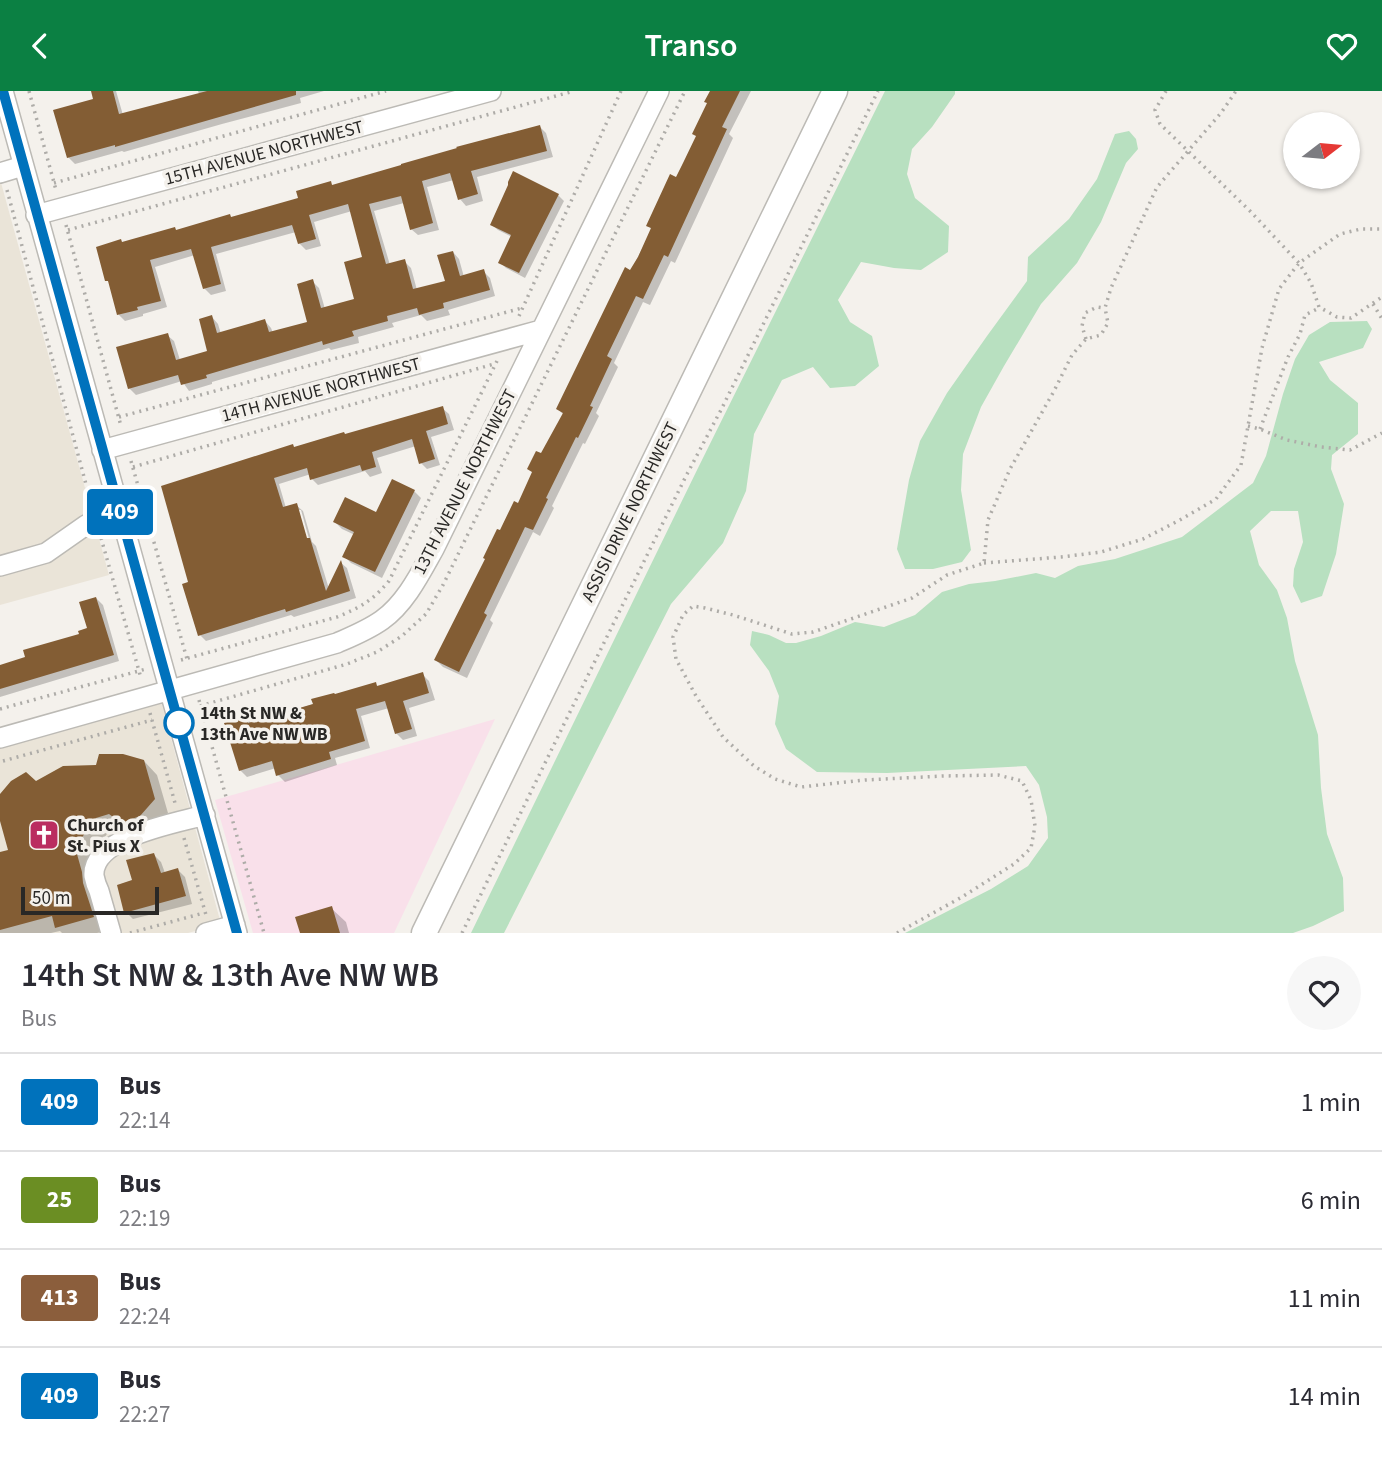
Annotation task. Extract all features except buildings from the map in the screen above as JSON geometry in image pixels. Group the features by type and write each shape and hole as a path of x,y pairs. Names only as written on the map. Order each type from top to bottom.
{"main road":[{"name":"ASSISI DRIVE NORTHWEST","path":"424,933 835,91"}],"street":[{"path":"3,91 236,929 206,933"},
{"name":"15TH AVENUE NORTHWEST","path":"36,215 491,91"},
{"name":"13TH AVENUE NORTHWEST","path":"0,738 337,643 368,629 400,603 434,549 659,91"},
{"path":"1,172 23,166"},
{"name":"14TH AVENUE NORTHWEST","path":"102,450 541,330"},
{"path":"0,566 46,553 96,520 120,513"},
{"path":"111,933 94,875 96,862 104,851 135,835 205,815"}],"path":[{"path":"29,91 54,183 386,91"},
{"path":"574,91 68,230 119,417 523,307 621,91"},
{"path":"462,933 877,91"},
{"path":"1166,91 1155,110 1160,124 1250,211 1299,263 1311,283 1319,307 1337,317 1351,318 1382,297"},
{"path":"984,563 988,520 1010,469 1072,355 1086,339 1101,335 1108,323 1105,309 1111,288 1157,187 1221,113 1236,91"},
{"path":"0,709 140,671 1,172"},
{"path":"897,933 962,897 1014,864 1031,848 1035,826 1031,800 1022,782 998,775 943,776 801,787 775,779 754,766 723,737 696,697 676,659 673,637 683,615 692,606 733,615 792,634 813,632 912,598 947,575 984,563 1101,552 1143,539 1178,521 1216,499 1241,465 1262,348 1279,289 1299,263 1340,233 1382,229"},
{"path":"1373,304 1382,319"},
{"path":"1086,339 1082,326 1086,313 1097,307 1105,309"},
{"path":"1260,429 1288,357 1300,334 1305,315 1319,307"},
{"path":"495,364 389,581 376,597 337,617 187,659 133,467 186,452 495,364"},
{"path":"1248,426 1287,440 1350,450 1382,433"},
{"path":"200,706 264,933"},
{"path":"3,761 152,720"},
{"path":"130,933 205,912"}],"shaded area":[{"path":"0,179 109,575 0,605"},
{"path":"161,701 221,924 188,933 0,933 0,746"},
{"path":"495,719 394,933 253,933 215,800"}],"green space":[{"path":"885,91 955,91 932,127 912,149 907,174 915,198 949,226 948,252 921,270 861,262 838,300 850,322 872,336 879,366 855,386 830,388 813,367 782,380 754,434 746,491 723,543 671,604 504,933 471,933 698,468"},
{"path":"1129,131 1136,139 1138,149 1126,163 1101,222 1077,263 1041,304 1004,366 981,407 963,454 961,490 971,550 962,562 933,569 905,569 897,549 909,480 920,441 947,393 1027,281 1028,257 1069,219 1097,179 1115,134"},
{"path":"1367,321 1372,329 1363,348 1319,362 1330,380 1358,403 1358,434 1332,455 1331,469 1344,504 1336,554 1322,596 1301,603 1293,586 1294,569 1303,542 1298,511 1271,511 1250,531 1259,565 1277,590 1287,618 1295,661 1318,735 1327,834 1343,878 1344,911 1293,933 905,933 991,889 1028,866 1048,838 1047,817 1039,785 1026,766 887,773 817,772 786,749 775,724 779,696 769,671 750,645 752,631 786,643 796,643 855,622 884,627 915,615 942,592 969,584 1036,573 1055,578 1078,566 1115,559 1182,537 1253,483 1266,456 1295,359 1309,335 1330,322"}],"bus line":[{"name":"409","path":"3,91 237,933"}],"place":[{"name":"14th St NW & 13th Ave NW WB","path":"179,723"},
{"name":"Church of St. Pius X","path":"44,835"}]}
